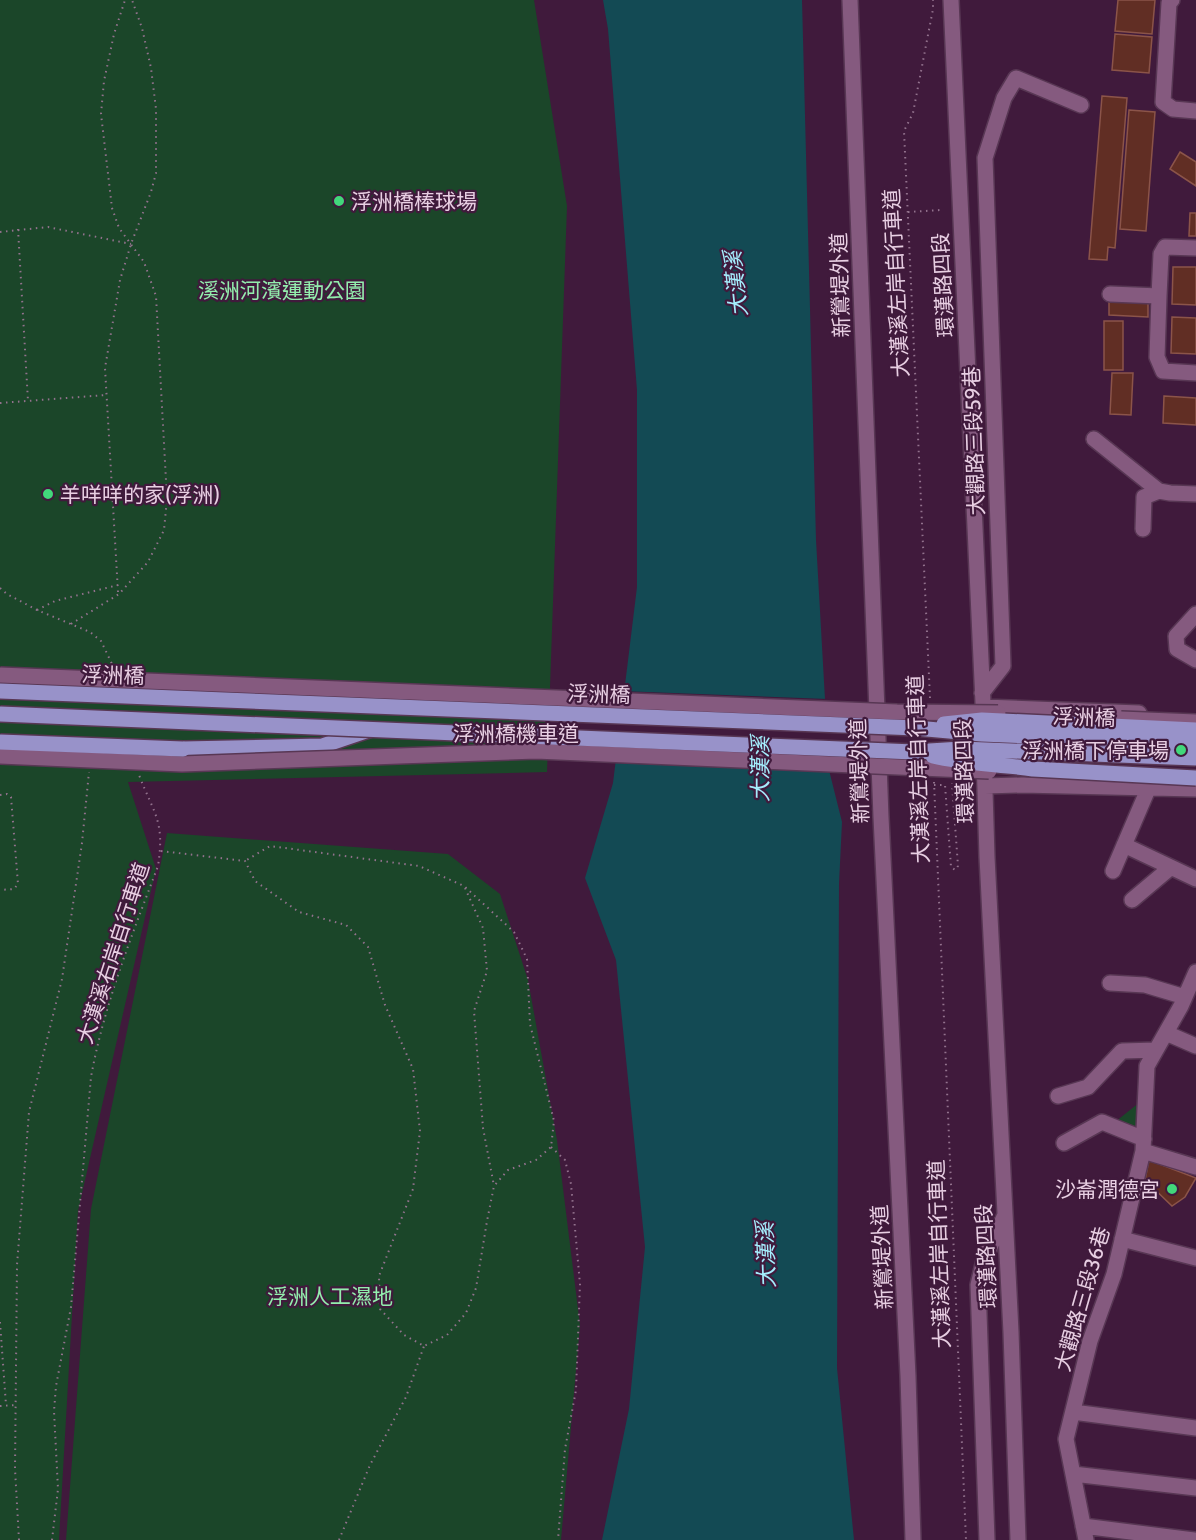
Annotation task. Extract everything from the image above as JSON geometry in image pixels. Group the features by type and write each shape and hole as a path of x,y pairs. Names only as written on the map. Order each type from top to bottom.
{"main road":[{"name":"浮洲橋","path":"0,691 916,728 982,734 1196,743"},
{"name":"浮洲橋","path":"0,714 914,752 961,749 1196,758"},
{"path":"916,728 982,720 1196,730"},
{"name":"浮洲橋","path":"0,742 183,749 322,746 372,730"},
{"path":"914,752 960,762 1033,769 1196,778"}],"street":[{"name":"新鶯堤外道","path":"850,0 881,817 908,1376 912,1540"},
{"name":"環漢路四段","path":"951,0 1018,1540"},
{"path":"1172,0 1169,3 1163,102 1173,109 1196,111"},
{"name":"大觀路三段59巷","path":"983,700 1003,666 985,158 1004,98 1016,78 1081,105"},
{"path":"1196,248 1165,247 1161,254 1157,357 1163,371 1196,373"},
{"path":"1110,294 1160,296"},
{"path":"1094,439 1159,491 1170,494 1196,494"},
{"path":"1143,529 1144,498 1159,491"},
{"path":"1196,614 1176,636 1177,649 1196,660"},
{"path":"0,675 1196,722"},
{"path":"983,700 1096,711 1196,715"},
{"path":"1096,711 1082,724 1083,767 1085,783 1099,786"},
{"path":"0,750 256,760"},
{"name":"浮洲橋機車道","path":"0,756 182,764 536,752 1008,771 1033,769"},
{"path":"985,786 1196,789"},
{"path":"1113,871 1149,787"},
{"path":"1124,845 1196,879"},
{"path":"1132,900 1170,868"},
{"name":"大觀路三段36巷","path":"1084,1533 1066,1439 1090,1341 1114,1274 1143,1145 1147,1066 1185,997 1196,972"},
{"path":"1110,983 1145,985 1185,997"},
{"path":"1166,1033 1196,1046"},
{"path":"1058,1096 1088,1087 1122,1051 1156,1050"},
{"path":"1064,1143 1102,1122 1143,1145 1196,1167"},
{"path":"987,1540 978,1285 984,1260 1005,1215"},
{"path":"1122,1239 1196,1258"},
{"path":"1073,1412 1196,1428"},
{"path":"1073,1474 1196,1488"},
{"path":"1084,1533 1194,1540"}],"path":[{"path":"71,624 118,594 148,562 164,530 167,499 156,296 144,262 119,228 112,208 101,114 104,81 114,34 125,0"},
{"path":"118,594 105,368 120,280 130,244 152,192 156,173 156,109 152,68 132,0"},
{"name":"大漢溪左岸自行車道","path":"930,706 904,131 913,113 933,0"},
{"path":"908,212 940,210"},
{"path":"0,232 48,227 130,244"},
{"path":"18,229 28,401"},
{"path":"0,403 106,395"},
{"path":"37,610 55,601 118,585"},
{"path":"0,588 37,610 90,632 101,641 113,668"},
{"path":"19,1540 15,1470 18,1265 29,1112 62,979 82,843 90,762"},
{"name":"大漢溪右岸自行車道","path":"51,1540 58,1489 54,1411 56,1386 71,1307 91,1077 106,1011 158,867 161,851 162,835 156,814 136,766"},
{"name":"大漢溪左岸自行車道","path":"933,773 966,1540"},
{"path":"934,785 945,785 951,867 955,870 958,866 951,774"},
{"path":"0,795 7,794 11,797 18,885 14,889 0,890"},
{"path":"161,851 245,861 270,846 419,866 464,886 514,932 527,959 530,1024 554,1121 551,1148 536,1160 508,1170 494,1186"},
{"path":"245,861 255,881 299,912 346,925 368,947 385,1005 413,1069 420,1131 413,1189 379,1275 380,1309 404,1335 424,1346"},
{"path":"339,1540 370,1465 406,1397 424,1346 447,1335 466,1313 476,1288 494,1186 483,1128 474,1011 487,971 483,928 464,886"},
{"path":"551,1148 565,1160 571,1184 580,1284 576,1390 565,1449 558,1540"},
{"path":"0,1322 6,1405"},
{"path":"0,1406 16,1405"}],"green space":[{"name":"溪洲河濱運動公園","path":"0,0 534,0 567,206 547,772 128,782 156,869 78,1211 59,1540 0,1540"},
{"name":"浮洲人工濕地","path":"167,833 448,854 500,894 528,980 557,1140 580,1325 561,1540 66,1540 91,1209"},
{"path":"1140,1102 1140,1133 1115,1122"}],"water":[{"name":"大漢溪","path":"603,0 802,0 816,540 829,770 842,822 839,884 837,1368 854,1540 602,1540 629,1409 645,1247 616,960 585,878 613,783 637,587 637,390 608,29"}],"pier":[{"path":"621,691 828,699 833,772 612,763"}],"building":[{"path":"1118,0 1155,0 1152,34 1115,31"},
{"path":"1115,34 1152,37 1149,73 1112,70"},
{"path":"1102,96 1127,98 1115,248 1108,247 1107,260 1089,259"},
{"path":"1129,110 1155,112 1146,231 1120,229"},
{"path":"1180,152 1196,162 1196,186 1170,169"},
{"path":"1190,213 1196,213 1196,236 1189,236"},
{"path":"1173,267 1196,267 1196,305 1172,304"},
{"path":"1109,300 1148,301 1148,317 1109,315"},
{"path":"1172,317 1196,318 1196,354 1171,353"},
{"path":"1104,321 1123,321 1123,370 1104,370"},
{"path":"1112,373 1133,373 1131,415 1110,414"},
{"path":"1164,396 1196,398 1196,425 1163,423"},
{"name":"沙崙潤德宮","path":"1149,1160 1196,1178 1185,1197 1172,1206 1145,1180"}],"place":[{"name":"浮洲橋棒球場","path":"339,201"},
{"name":"羊咩咩的家(浮洲)","path":"48,494"},
{"name":"浮洲橋下停車場","path":"1181,750"},
{"name":"沙崙潤德宮","path":"1172,1189"}]}
